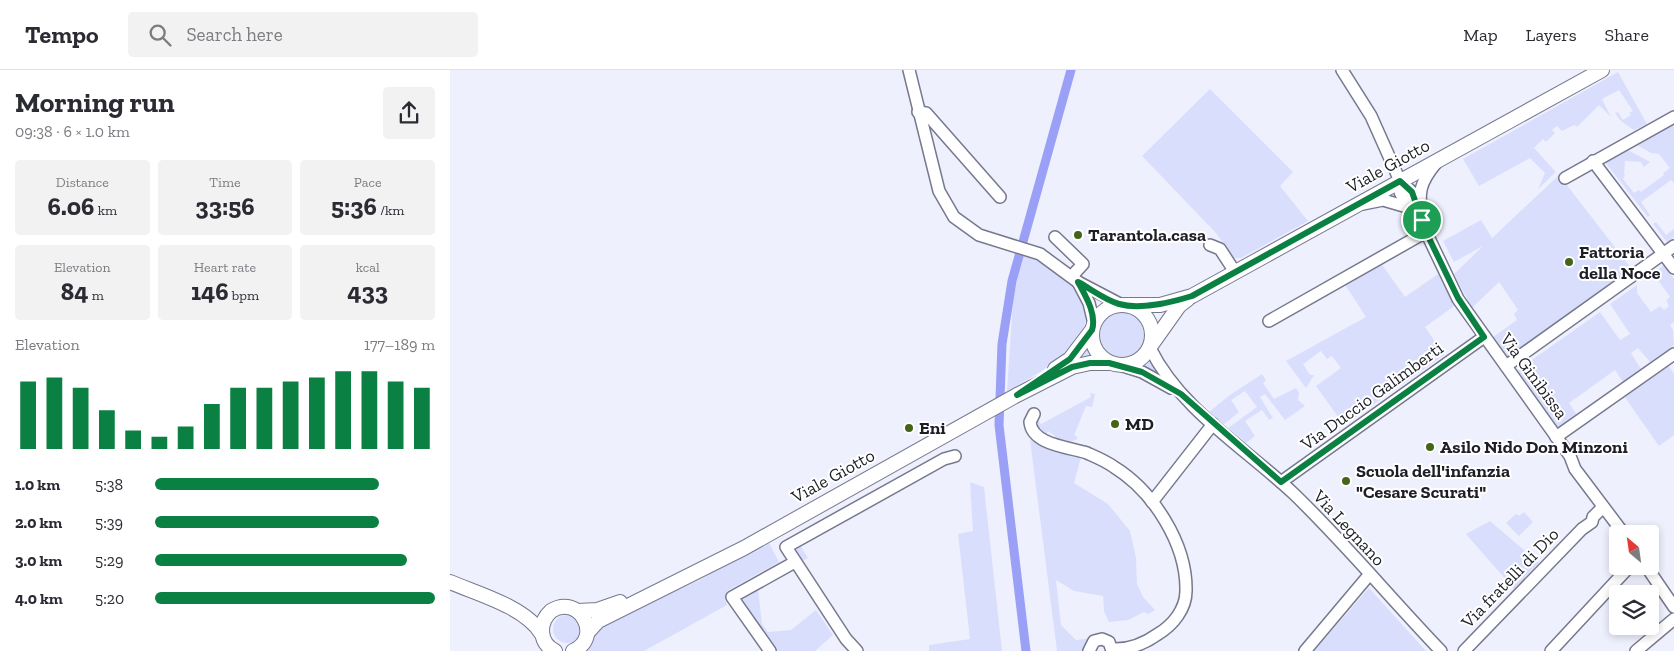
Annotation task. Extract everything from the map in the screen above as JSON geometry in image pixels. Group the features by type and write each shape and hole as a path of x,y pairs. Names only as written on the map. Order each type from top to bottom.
{"main road":[{"name":"Viale Giotto","path":"581,644 598,621 744,548 981,414 1072,367 1090,363 1116,364 1136,362 1151,346 1179,306 1192,296 1602,70"},
{"name":"Viale Giotto","path":"1017,395 1070,359 1105,310 1123,305 1160,305 1192,296"},
{"path":"1123,305 1135,307 1148,318 1153,333 1151,346"},
{"path":"1093,327 1092,341 1096,351 1116,364"},
{"path":"450,582 515,610 536,624 547,646 556,651"},
{"name":"Viale Giotto","path":"515,610 551,611 566,606 578,611 597,610 666,587"},
{"path":"541,633 543,620 551,611"},
{"path":"578,611 585,619 581,644"}],"street":[{"path":"909,70 939,191 954,218 967,228 999,242 1040,254 1075,279 1123,305"},
{"path":"1342,70 1372,116 1400,181"},
{"path":"918,112 926,113 1000,197"},
{"path":"1564,178 1674,117"},
{"name":"Via Ginibissa","path":"1422,220 1419,199 1421,186 1439,160"},
{"path":"1593,161 1674,268"},
{"name":"Via Ginibissa","path":"1400,181 1400,192 1407,207 1426,232"},
{"name":"Via Ginibissa","path":"1400,181 1412,192 1426,232 1458,298 1617,525"},
{"path":"1354,206 1383,200 1407,207"},
{"path":"1269,321 1426,232"},
{"path":"1055,237 1082,264 1075,279"},
{"path":"1210,245 1220,249 1235,272"},
{"path":"1506,366 1674,246"},
{"path":"1075,279 1088,303 1093,327"},
{"name":"Via Duccio Galimberti","path":"1281,482 1484,337"},
{"name":"Via Legnano","path":"1151,346 1160,371 1181,394 1281,482 1441,651"},
{"path":"1556,437 1674,354"},
{"name":"Via Legnano","path":"1116,364 1142,372 1181,394"},
{"path":"1034,414 1030,422 1032,431 1036,435 1060,446 1088,454 1113,466 1126,476 1152,502 1169,528 1178,549 1186,585 1185,602 1169,627 1152,638 1124,650 1112,650 1109,642 1102,639 1094,641 1089,651"},
{"path":"1152,502 1213,424"},
{"path":"857,651 786,547 944,458 955,456"},
{"name":"Via fratelli di Dio","path":"1464,651 1582,529 1586,528 1603,507"},
{"path":"770,651 732,597 796,562"},
{"path":"1305,651 1369,575"},
{"path":"1550,651 1622,575"},
{"path":"1652,575 1674,607"},
{"path":"1636,651 1674,619"}],"shaded area":[{"path":"1618,72 1647,124 1634,130 1619,119 1615,113 1618,112 1623,120 1631,115 1629,113 1633,111 1619,90 1602,99 1611,117 1599,105 1577,127 1574,125 1562,131 1557,126 1552,130 1555,133 1546,142 1543,139 1534,148 1556,172 1538,189 1545,173 1530,158 1479,186 1463,159"},
{"path":"1210,89 1293,172 1280,186 1308,221 1241,258 1234,258 1216,233 1142,156"},
{"path":"1674,124 1674,183 1671,180 1641,202 1650,215 1648,217 1605,162 1628,150 1650,162 1644,167 1641,162 1625,161 1625,175 1623,179 1634,193 1639,190 1641,192 1664,175 1663,173 1670,168 1659,154 1651,153 1637,145"},
{"path":"1559,175 1631,268 1505,359 1493,341 1493,337 1517,320 1514,314 1518,310 1499,282 1472,308 1454,274 1483,246 1454,262 1443,241 1481,220 1492,238"},
{"path":"1656,222 1666,235 1674,229 1674,237 1667,242 1653,224"},
{"path":"1022,256 1044,264 1068,281 1084,304 1086,321 1080,336 1069,350 1055,362 1007,391 1013,300"},
{"path":"1380,262 1405,297 1438,274 1454,306 1425,327 1444,355 1344,425 1316,386 1341,368 1332,356 1327,359 1321,351 1303,364 1310,375 1314,375 1306,388 1286,361 1366,317 1344,283"},
{"path":"1664,265 1674,279 1674,322 1670,325 1673,330 1674,345 1650,362 1638,348 1631,353 1641,369 1623,382 1615,370 1569,403 1577,415 1557,428 1516,371 1600,312 1620,340 1630,334 1610,304 1637,285 1637,293 1651,312 1660,306 1664,310 1669,306 1666,300 1670,297 1658,280 1648,277"},
{"path":"1118,311 1128,311 1142,321 1146,334 1142,347 1136,353 1128,357 1118,357 1104,347 1100,339 1100,329 1110,315"},
{"path":"1090,342 1099,358 1074,362"},
{"path":"1149,358 1156,372 1154,374 1139,365"},
{"path":"1668,365 1674,374 1674,435 1659,446 1624,396"},
{"path":"1262,374 1266,380 1263,383 1274,399 1296,388 1299,393 1298,400 1305,406 1285,420 1265,394 1260,397 1273,418 1269,420 1262,410 1245,421 1255,436 1246,443 1228,428 1257,407 1245,391 1231,400 1239,412 1223,425 1209,412 1230,395"},
{"path":"1090,393 1095,394 1092,407 1086,406 1074,435 1078,437 1076,440 1065,443 1054,439 1055,436 1048,431 1046,435 1037,430 1036,423 1039,421 1041,424 1091,397"},
{"path":"1030,440 1081,457 1074,483 1108,504 1130,531 1136,558 1137,584 1143,597 1155,610 1148,614 1144,612 1128,620 1109,622 1104,611 1103,596 1074,591 1056,580 1061,625 1076,640 1092,638 1086,651 1057,651"},
{"path":"970,482 984,487 1002,651 929,651 929,645 970,639 958,534 973,531"},
{"path":"1524,512 1533,522 1519,536 1506,523 1516,514 1519,516"},
{"path":"1490,521 1539,563 1514,589 1466,534"},
{"path":"767,539 779,562 727,591 725,599 727,605 644,651 585,651 595,633 605,622 700,580"},
{"path":"800,545 808,558 799,563 795,552"},
{"path":"1369,588 1426,651 1314,651"},
{"path":"758,589 762,624 768,632 791,630 816,610 833,635 815,651 776,651 740,600"},
{"path":"567,615 577,619 581,629 577,639 567,643 557,639 553,629 557,619"}],"waterway":[{"path":"1026,651 999,425 1002,344 1012,281 1071,70"}],"place":[{"name":"Tarantola.casa","path":"1078,235"},
{"name":"Fattoria della Noce","path":"1569,262"},
{"name":"MD","path":"1115,424"},
{"name":"Eni","path":"909,428"},
{"name":"Asilo Nido Don Minzoni","path":"1430,447"},
{"name":"Scuola dell'infanzia \"Cesare Scurati\"","path":"1346,481"}],"route":[{"path":"1400,181 1412,192 1422,220 1458,298 1484,337 1281,482 1181,394 1142,372 1109,363 1090,363 1072,367 1017,395 1070,359 1092,330 1094,324 1088,303 1078,282 1120,304 1160,305 1175,302 1192,296 1400,181"}]}
